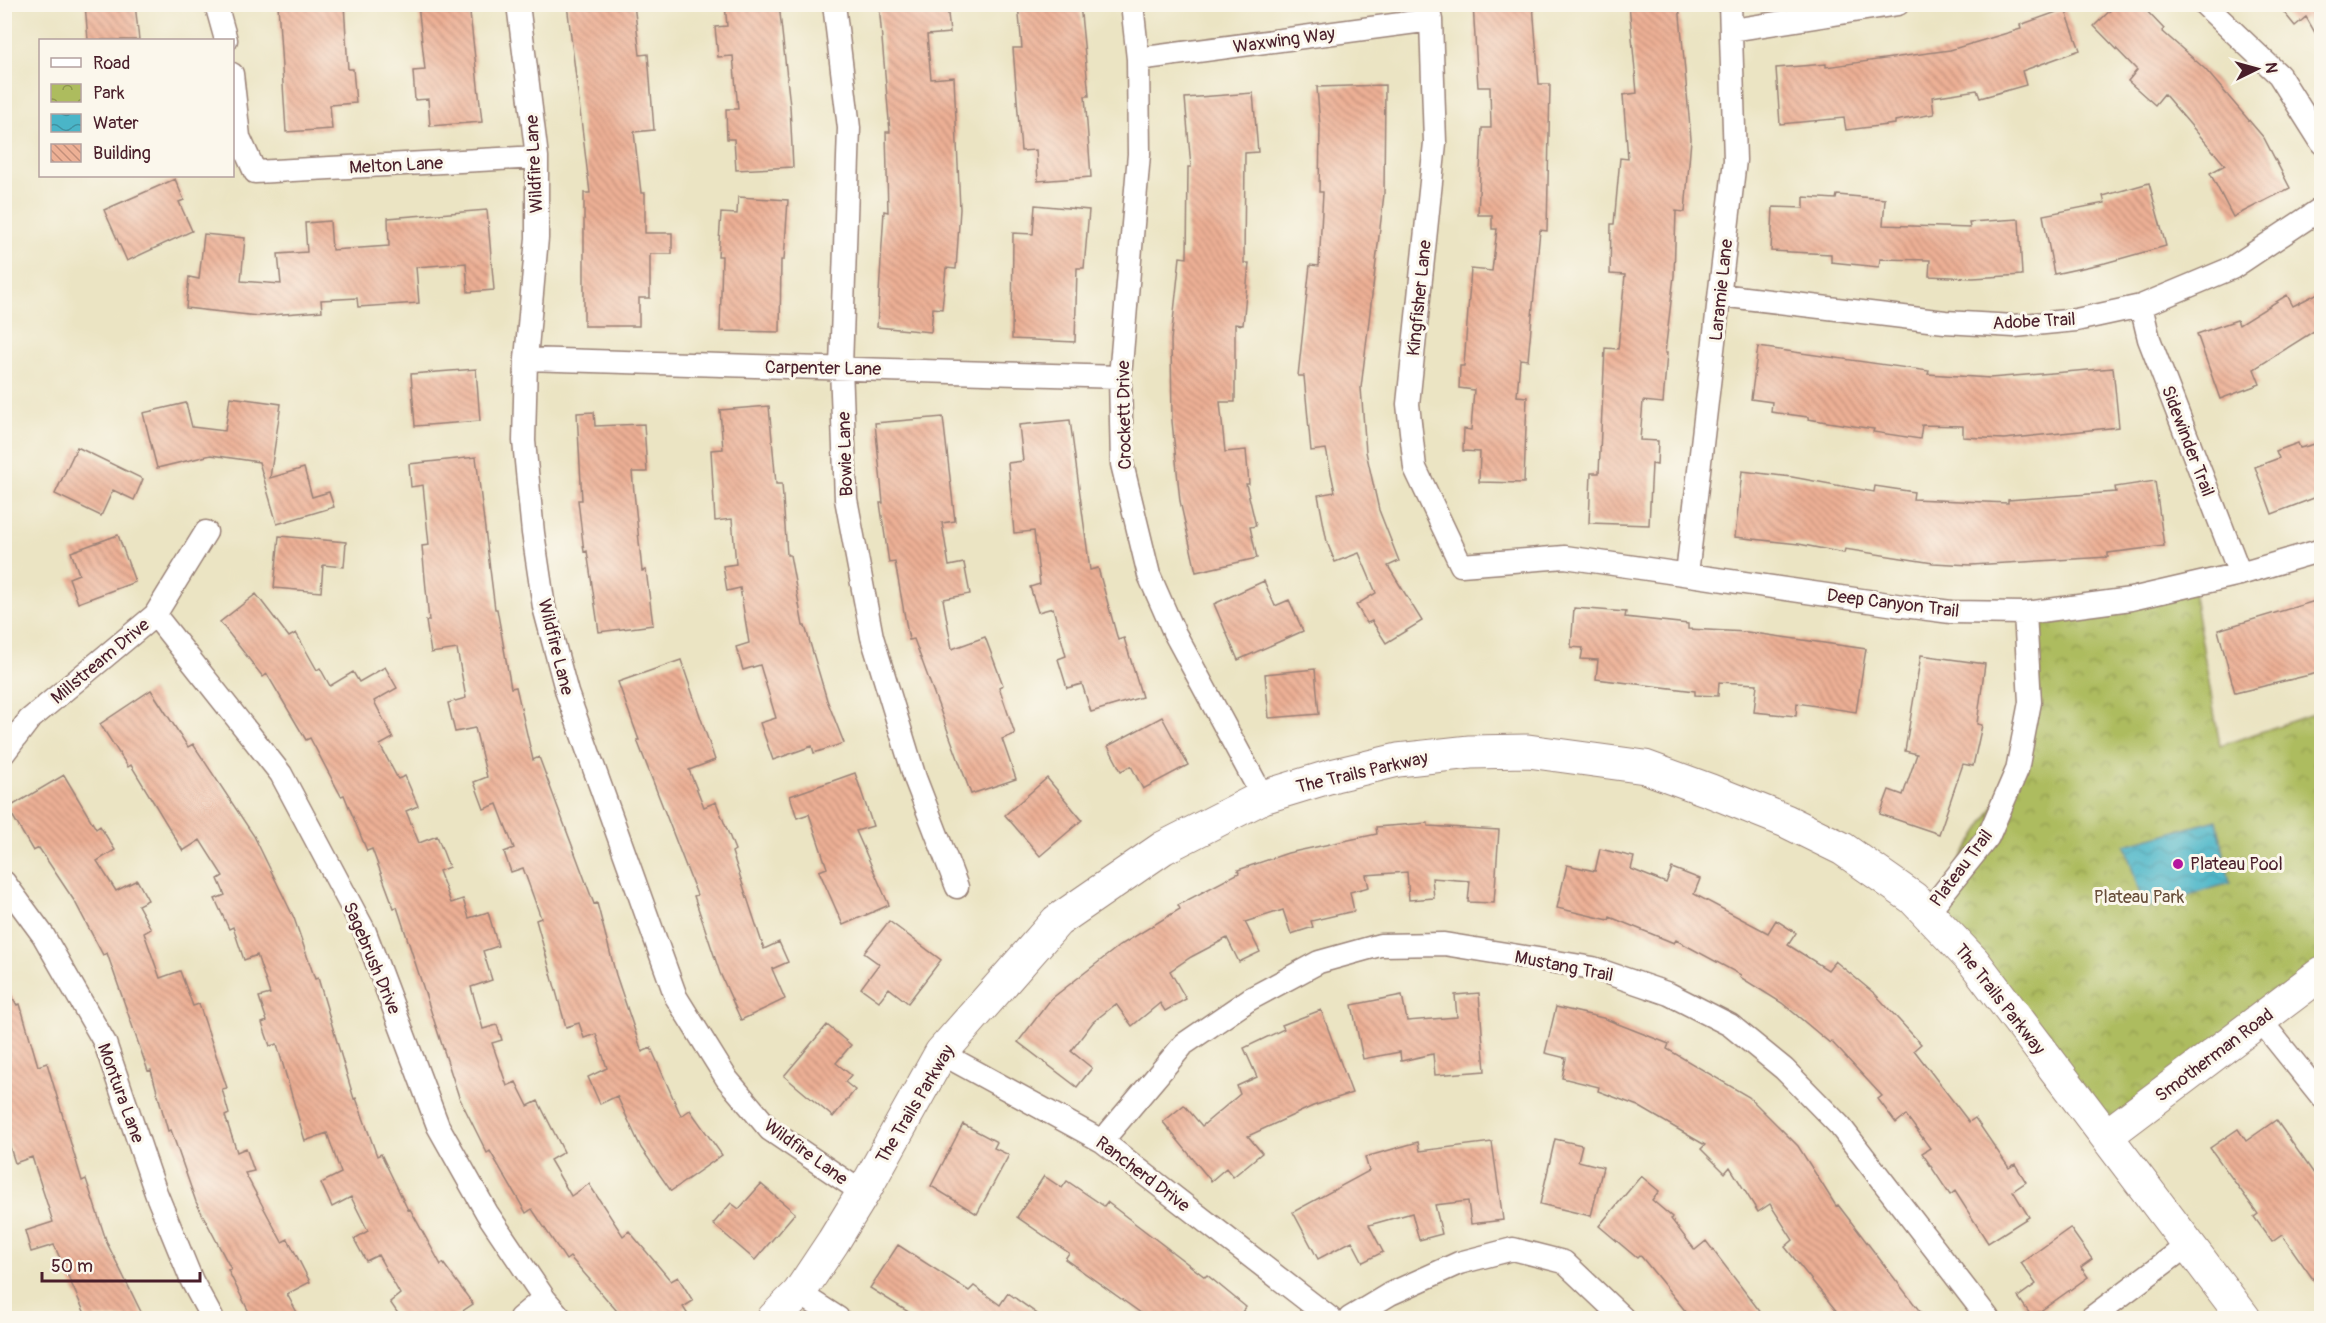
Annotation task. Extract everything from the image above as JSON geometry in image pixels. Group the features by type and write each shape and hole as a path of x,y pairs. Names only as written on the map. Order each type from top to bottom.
{"street":[{"path":"216,4 226,39"},
{"name":"Wildfire Lane","path":"518,4 537,156 537,238 526,359 525,441 533,533 544,607 567,693 676,997 727,1079 770,1130 863,1193"},
{"name":"Bowie Lane","path":"834,4 849,128 841,367 846,499 872,637 915,778 957,888"},
{"name":"Crockett Drive","path":"1132,4 1138,59 1139,154 1120,377 1122,464 1149,575 1173,632 1263,797"},
{"name":"Laramie Lane","path":"1687,574 1735,159 1730,4"},
{"path":"1732,30 1898,4"},
{"path":"2208,6 2279,75 2322,143"},
{"name":"Waxwing Way","path":"1138,59 1429,12"},
{"name":"Kingfisher Lane","path":"1429,12 1435,143 1408,404 1415,468 1461,565"},
{"name":"Melton Lane","path":"234,93 239,137 255,172 537,156"},
{"name":"Adobe Trail","path":"1720,295 1945,322 2014,326 2076,320 2141,306 2232,268 2322,208"},
{"name":"Sidewinder Trail","path":"2141,306 2149,339 2240,574"},
{"name":"Carpenter Lane","path":"526,359 650,365 841,367 1120,377"},
{"name":"Millstream Drive","path":"4,753 29,720 155,615 206,532"},
{"name":"Deep Canyon Trail","path":"1461,565 1566,557 1940,610 2025,613 2131,599 2240,574 2322,550"},
{"name":"Plateau Trail","path":"1927,913 1988,837 2017,770 2030,702 2025,613"},
{"name":"Sagebrush Drive","path":"155,615 281,774 365,932 438,1126 487,1213 544,1298 561,1318"},
{"name":"The Trails Parkway","path":"774,1318 799,1293 863,1193 941,1053 1057,921 1163,848 1263,797 1335,774 1398,760 1470,752 1528,751 1645,767 1786,821 1842,849 1913,898 1974,962 2244,1318"},
{"name":"Montura Lane","path":"4,882 43,935 105,1042 156,1193 192,1281 212,1318"},
{"name":"Mustang Trail","path":"1102,1141 1184,1044 1250,999 1319,962 1380,945 1444,944 1593,968 1669,994 1730,1025 1784,1069 1839,1126 1988,1318"},
{"name":"Smotherman Road","path":"2106,1136 2322,973"},
{"path":"2261,1021 2322,1097"},
{"name":"Rancherd Drive","path":"941,1053 1102,1141 1330,1318"},
{"path":"2091,1318 2188,1245"},
{"path":"1350,1318 1390,1294 1459,1263 1513,1249 1564,1262 1623,1318"},
{"path":"799,1293 838,1318"},
{"path":"520,1318 544,1298"}],"green space":[{"name":"Plateau Park","path":"2192,585 2220,746 2321,711 2321,972 2106,1136 1927,913 2017,770 2025,613"}],"water":[{"name":"Plateau Pool","path":"2217,820 2230,883 2144,908 2125,845"}],"building":[{"path":"85,4 135,4 139,39 88,39"},
{"path":"278,4 344,4 348,69 353,69 356,103 330,105 332,129 286,132"},
{"path":"418,4 469,4 482,122 430,126 428,99 415,100 413,71 425,70"},
{"path":"567,4 634,4 640,55 648,54 654,130 634,132 641,193 645,193 645,233 672,233 672,254 650,254 650,298 639,298 639,326 584,326 584,193 590,193"},
{"path":"725,4 779,4 790,106 793,167 736,170 734,139 727,139 726,109 738,109 733,56 718,57 715,27 727,26"},
{"path":"879,4 947,4 950,33 927,35 931,79 954,77 960,209 956,269 946,268 942,309 933,308 931,332 877,327 884,211 888,212 886,132 890,132"},
{"path":"1018,4 1080,4 1089,96 1085,96 1091,177 1038,181 1036,150 1021,151 1013,48 1022,48"},
{"path":"1473,4 1533,4 1539,84 1550,84 1547,231 1540,230 1528,360 1520,359 1517,396 1527,397 1524,483 1479,482 1480,452 1463,451 1464,429 1471,430 1474,390 1459,388 1460,366 1464,366 1471,269 1492,271 1497,229 1492,229 1492,215 1478,215 1482,128 1491,128 1490,87 1478,87"},
{"path":"1629,4 1679,4 1691,139 1685,212 1676,211 1674,276 1665,353 1667,353 1663,403 1643,401 1640,440 1658,441 1657,465 1652,464 1649,525 1589,523 1591,473 1599,473 1605,348 1618,349 1625,275 1610,274 1611,224 1614,224 1620,158 1628,159 1623,95 1637,93"},
{"path":"2117,4 2140,4 2164,29 2162,31 2205,69 2264,138 2290,188 2233,217 2210,173 2225,165 2164,94 2155,105 2128,81 2137,70 2094,26"},
{"path":"2277,4 2322,4 2322,45 2306,17 2295,26"},
{"path":"2065,9 2080,50 2022,71 2026,85 1980,98 1977,90 1932,97 1934,114 1895,121 1895,124 1846,130 1844,118 1780,124 1776,68 1826,64 1826,67 1950,50 2021,29 2020,25"},
{"path":"1385,85 1384,194 1361,388 1366,452 1379,510 1399,561 1388,566 1422,621 1386,643 1372,621 1367,623 1356,605 1376,593 1359,553 1335,562 1327,542 1318,495 1335,492 1326,449 1311,451 1304,376 1298,376 1310,265 1319,266 1323,192 1319,192 1320,127 1317,87"},
{"path":"1253,93 1258,152 1245,153 1244,263 1249,263 1243,325 1235,324 1235,402 1220,402 1225,452 1246,450 1249,484 1246,484 1256,526 1250,527 1257,558 1196,572 1180,501 1172,421 1171,340 1180,257 1187,258 1188,167 1191,167 1185,98"},
{"path":"175,179 184,200 179,202 192,231 127,261 104,210"},
{"path":"2149,183 2166,246 2054,274 2043,215 2105,203 2103,196"},
{"path":"1837,195 1885,199 1883,225 1970,228 1969,222 2019,219 2022,275 1973,278 1929,276 1930,260 1880,259 1879,267 1831,262 1831,254 1771,251 1773,207 1804,208 1804,197 1836,199"},
{"path":"738,197 788,200 784,260 781,260 780,332 720,331 722,256 718,256 721,213 737,214"},
{"path":"1035,205 1089,210 1084,268 1077,268 1075,342 1012,339 1013,233 1033,234"},
{"path":"487,210 494,290 468,292 466,263 416,267 419,303 358,307 357,298 321,300 322,311 258,316 186,308 189,277 199,279 204,234 245,238 241,281 281,284 278,254 307,252 305,223 330,221 332,250 389,246 388,218"},
{"path":"2322,291 2322,326 2254,369 2260,384 2220,399 2197,334 2237,320 2239,325 2287,295 2293,306"},
{"path":"1758,347 1929,371 1928,374 1990,378 2113,368 2119,427 2004,439 1963,437 1963,426 1922,425 1920,439 1771,412 1772,402 1751,399"},
{"path":"476,369 480,421 415,426 411,374"},
{"path":"230,397 281,404 270,478 304,468 312,497 329,492 334,507 277,524 259,462 211,455 157,468 143,413 186,403 192,427 225,431"},
{"path":"769,406 776,484 782,484 787,555 790,555 803,626 805,626 827,700 844,743 814,753 812,746 773,760 760,723 776,718 760,665 743,670 736,647 749,643 740,588 727,591 723,566 736,564 732,519 715,521 711,450 723,449 720,410"},
{"path":"594,412 595,426 644,424 647,472 632,472 642,571 646,570 653,625 599,632 587,551 584,552 578,500 582,500 577,413"},
{"path":"943,417 955,521 942,523 949,566 964,563 970,594 943,599 952,649 985,637 1003,685 999,687 1015,734 1002,739 1016,779 971,794 914,639 909,640 895,562 889,563 880,503 883,503 875,423"},
{"path":"1070,420 1090,570 1098,568 1118,640 1124,638 1142,697 1091,712 1082,684 1067,688 1058,659 1066,656 1053,608 1038,612 1030,587 1040,584 1034,531 1014,533 1008,463 1023,461 1019,425"},
{"path":"2322,442 2322,495 2272,514 2255,467 2279,458 2276,451 2298,443 2300,448"},
{"path":"77,447 143,479 134,500 113,490 101,516 55,494"},
{"path":"476,457 495,609 497,609 511,688 516,687 533,760 539,757 594,904 597,903 616,975 642,1052 651,1048 681,1116 690,1110 722,1155 671,1191 641,1148 617,1096 600,1104 588,1077 607,1068 596,1034 584,1038 579,1023 566,1027 536,920 541,918 523,868 511,872 504,852 514,848 497,804 484,809 474,782 487,777 475,728 455,732 448,703 466,698 457,649 431,653 426,621 429,621 422,546 429,545 423,485 411,487 409,464"},
{"path":"1742,471 1792,477 1874,492 1875,486 1914,492 1913,499 2008,503 2008,500 2116,492 2115,487 2155,481 2164,546 2108,553 2108,557 1971,565 1933,563 1845,549 1844,553 1799,544 1735,537"},
{"path":"118,535 135,582 78,603 69,578 79,574 71,552"},
{"path":"279,536 346,542 344,567 323,565 321,592 274,588"},
{"path":"1264,581 1275,606 1289,600 1303,631 1238,660 1214,604"},
{"path":"256,594 289,637 296,633 317,670 320,668 330,686 353,672 359,682 385,667 397,688 374,701 393,738 380,745 398,779 405,776 418,806 406,811 419,843 437,836 449,867 439,871 451,903 463,899 469,918 488,912 498,946 483,951 492,980 471,987 483,1029 497,1025 502,1040 492,1043 507,1086 516,1082 528,1106 538,1101 564,1152 550,1160 571,1196 589,1184 623,1236 629,1231 671,1281 678,1277 693,1301 683,1307 690,1318 623,1318 570,1257 566,1260 532,1209 526,1213 490,1151 487,1153 459,1097 397,907 394,908 372,849 367,851 344,795 341,796 310,738 306,740 267,674 263,677 220,622"},
{"path":"2322,599 2322,672 2235,693 2218,630"},
{"path":"1574,608 1626,612 1625,617 1688,624 1688,629 1747,632 1866,649 1856,712 1797,703 1796,716 1754,712 1757,684 1719,682 1718,696 1695,695 1695,691 1596,679 1598,660 1581,659 1583,648 1571,647"},
{"path":"1921,655 1985,664 1977,724 1982,725 1973,766 1963,764 1939,834 1880,814 1889,790 1903,795 1917,754 1905,751"},
{"path":"681,660 715,760 689,770 704,807 716,802 735,850 732,852 764,949 779,942 788,962 772,969 785,999 741,1020 720,973 694,896 697,895 637,740 639,740 618,682"},
{"path":"1315,669 1319,714 1269,718 1265,674"},
{"path":"151,690 188,747 193,744 254,836 294,918 315,979 318,978 354,1099 356,1098 377,1156 381,1154 408,1210 410,1209 441,1265 443,1263 473,1304 452,1318 401,1318 390,1302 400,1294 378,1255 366,1261 354,1239 368,1231 351,1197 332,1207 321,1183 341,1173 327,1133 305,1141 277,1044 270,1046 262,1023 267,1021 259,997 270,994 257,955 244,960 233,927 229,929 215,899 225,895 218,879 223,876 200,840 183,851 131,765 128,767 100,724"},
{"path":"1162,717 1188,765 1143,789 1131,766 1121,771 1108,746"},
{"path":"855,773 873,826 856,831 889,905 843,925 819,871 827,868 809,814 797,818 790,796"},
{"path":"64,775 96,829 100,826 115,850 97,861 116,891 137,880 148,900 138,905 151,929 144,933 160,978 180,971 193,1006 199,1004 227,1088 222,1089 229,1114 225,1116 237,1152 246,1148 254,1171 245,1173 282,1242 288,1239 310,1282 287,1294 300,1318 252,1318 228,1270 231,1269 196,1202 171,1130 168,1131 151,1070 148,1071 107,953 103,955 75,902 39,848 33,851 8,808"},
{"path":"1047,778 1082,820 1040,856 1005,815"},
{"path":"1428,823 1428,826 1499,830 1494,903 1468,902 1470,881 1432,878 1434,898 1409,900 1407,872 1366,875 1369,887 1350,892 1354,911 1311,921 1313,927 1291,934 1283,910 1245,922 1260,952 1239,962 1227,938 1170,971 1186,999 1165,1011 1160,1003 1132,1026 1116,1004 1093,1022 1071,1051 1092,1068 1077,1087 1018,1042 1051,999 1119,946 1180,909 1178,905 1239,873 1238,870 1288,853 1377,834 1376,827"},
{"path":"1600,849 1634,857 1631,869 1666,883 1672,868 1700,879 1694,894 1768,933 1776,920 1796,933 1788,945 1828,970 1835,961 1875,994 1921,1044 1914,1050 1969,1122 1975,1118 2009,1168 2015,1164 2026,1182 2013,1191 2029,1217 1988,1243 1955,1191 1950,1195 1922,1153 1930,1148 1906,1115 1896,1123 1878,1099 1882,1096 1831,1041 1830,1043 1782,1003 1740,977 1741,975 1676,940 1674,943 1610,917 1609,920 1557,908 1567,865 1595,871"},
{"path":"889,921 941,960 908,1003 889,988 879,1001 861,988 879,964 864,953"},
{"path":"4,983 17,1005 20,1004 38,1066 47,1063 82,1181 86,1179 107,1243 144,1318 87,1318 54,1245 31,1252 25,1231 53,1222 32,1157 15,1163 4,1128"},
{"path":"1479,993 1485,1071 1435,1075 1433,1054 1401,1061 1400,1052 1363,1059 1352,1005 1402,995 1407,1021 1457,1017 1455,995"},
{"path":"1556,1007 1603,1018 1669,1044 1667,1049 1749,1097 1798,1146 1836,1206 1838,1205 1925,1318 1842,1318 1785,1247 1793,1240 1770,1204 1758,1212 1730,1167 1725,1173 1701,1149 1705,1145 1638,1106 1598,1091 1599,1087 1562,1078 1566,1058 1545,1053"},
{"path":"1321,1010 1352,1093 1313,1106 1248,1136 1262,1153 1233,1177 1226,1168 1211,1181 1163,1122 1184,1105 1202,1126 1240,1094 1237,1086 1257,1077 1244,1048 1284,1029 1282,1025"},
{"path":"827,1025 851,1045 836,1063 851,1075 845,1082 855,1090 833,1117 784,1076"},
{"path":"2276,1120 2322,1185 2322,1292 2282,1235 2272,1242 2254,1217 2258,1214 2210,1148 2238,1129 2246,1141"},
{"path":"963,1124 997,1142 994,1148 1009,1155 977,1214 931,1186"},
{"path":"1555,1139 1582,1145 1578,1161 1603,1167 1591,1216 1540,1204"},
{"path":"1418,1142 1420,1151 1492,1142 1503,1220 1471,1224 1468,1201 1435,1205 1442,1234 1419,1240 1412,1213 1369,1225 1383,1252 1363,1262 1352,1241 1318,1259 1293,1212 1369,1171 1365,1157"},
{"path":"1044,1176 1062,1188 1067,1181 1104,1206 1107,1202 1205,1277 1207,1275 1246,1307 1237,1318 1148,1318 1065,1259 1069,1253 1017,1217"},
{"path":"1641,1176 1659,1191 1652,1200 1672,1217 1671,1219 1695,1250 1706,1241 1765,1318 1691,1318 1640,1255 1637,1258 1599,1226"},
{"path":"761,1184 795,1213 755,1260 713,1224 731,1203 739,1209"},
{"path":"2070,1228 2092,1259 2081,1267 2088,1277 2032,1317 2018,1297 2036,1284 2021,1263"},
{"path":"898,1245 969,1291 974,1286 1000,1305 1008,1293 1043,1318 918,1318 870,1288"}],"place":[{"name":"Plateau Pool","path":"2178,864"}]}
